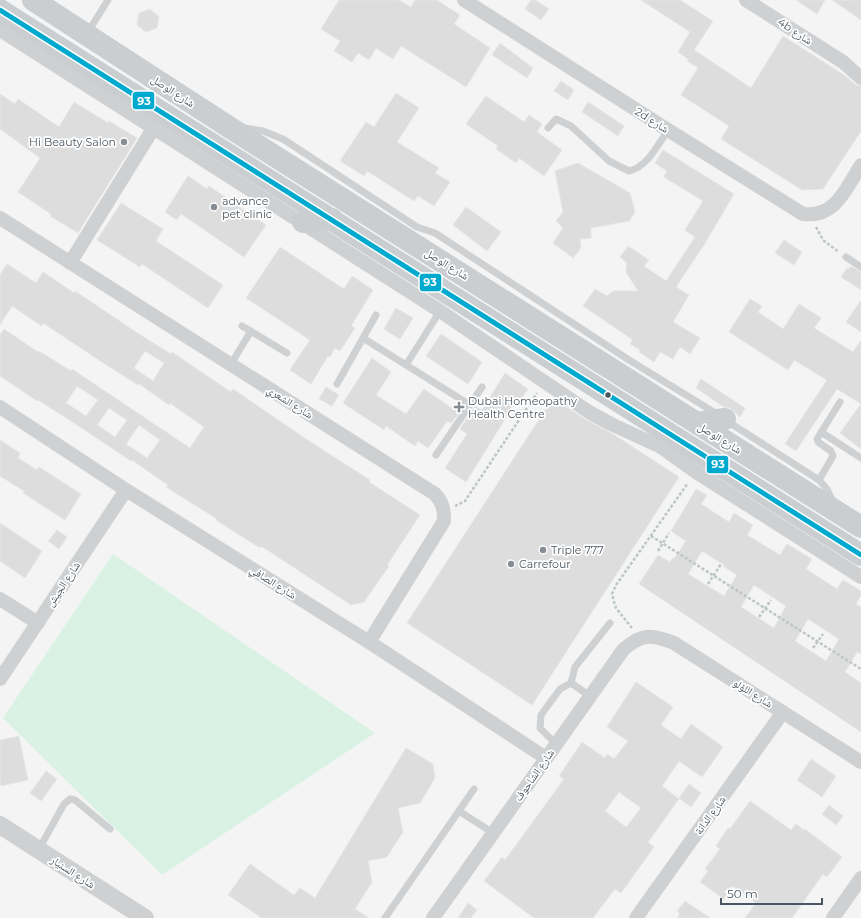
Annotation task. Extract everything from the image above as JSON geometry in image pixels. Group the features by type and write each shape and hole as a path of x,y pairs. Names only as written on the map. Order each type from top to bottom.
{"main road":[{"name":"شارع الوصل","path":"33,0 232,129 425,239 697,423 838,513 860,525"},
{"name":"شارع الوصل","path":"0,10 861,555"},
{"path":"48,41 53,62"},
{"path":"303,222 332,219"},
{"path":"697,423 725,419"}],"street":[{"name":"2d شارع","path":"464,0 796,210 803,214 812,215"},
{"name":"4b شارع","path":"746,0 843,62 861,78"},
{"path":"0,30 53,62 153,128 303,222 440,311 589,412 611,424 656,444 696,472 861,577"},
{"name":"4b شارع","path":"843,62 861,69"},
{"path":"70,263 153,128"},
{"path":"812,215 828,210 841,197 861,165"},
{"name":"شارع الشعري","path":"0,218 435,494 444,510"},
{"name":"شارع الصافي","path":"0,407 126,490 369,642 546,758"},
{"name":"شارع الجيش","path":"0,679 126,490"},
{"path":"369,642 439,530 444,521 444,510"},
{"path":"0,599 38,623"},
{"name":"شارع الشاحوف","path":"433,918 623,650 640,637"},
{"name":"شارع اللؤلو","path":"640,637 654,637 674,643 861,762"},
{"name":"شارع الدانة","path":"636,918 783,712"},
{"name":"شارع السنيار","path":"0,825 145,918"},
{"path":"833,918 861,878"}],"lane":[{"path":"86,34 108,0"},
{"path":"548,128 556,119 572,126 609,161 628,171 636,169 644,163 668,130"},
{"path":"425,239 435,233 629,360 725,419 819,480 827,489 838,513"},
{"path":"846,257 861,267"},
{"path":"406,365 440,311"},
{"path":"337,384 376,315"},
{"path":"242,326 287,353"},
{"path":"231,364 251,331"},
{"path":"363,338 470,405"},
{"path":"436,455 482,387"},
{"path":"819,480 833,456 832,451 817,441 840,402"},
{"path":"821,432 861,458"},
{"path":"556,744 540,728 541,715 560,689 571,683 575,667 610,624"},
{"path":"571,683 590,696"},
{"path":"384,918 474,789"},
{"path":"39,850 64,804 70,799 75,800 110,829"},
{"path":"459,811 493,832"}],"path":[{"path":"812,215 814,224 823,240 846,257"},
{"path":"444,510 459,505 465,501 545,381"},
{"path":"640,637 616,608 612,594 616,585 696,472"},
{"path":"658,551 669,533"},
{"path":"651,536 861,669"},
{"path":"708,584 721,564"},
{"path":"759,617 771,600"},
{"path":"813,648 823,634"}],"green space":[{"path":"113,554 375,733 162,875 3,718"}],"building":[{"path":"339,0 399,0 411,7 415,0 437,0 460,15 454,24 490,48 466,87 401,46 393,59 376,48 369,60 358,53 352,62 334,51 340,41 321,29"},
{"path":"531,0 535,0 549,9 541,20 525,9"},
{"path":"641,0 680,0 713,21 694,50 751,88 783,36 844,75 856,85 861,86 861,131 823,189 802,190 721,139 729,126 681,95 698,68 687,61 689,58 688,59 678,52 690,32"},
{"path":"796,0 825,0 817,14"},
{"path":"832,0 861,0 861,20"},
{"path":"150,9 159,17 157,28 146,32 137,25 139,13"},
{"path":"500,43 533,68 527,78 492,55"},
{"path":"561,81 574,90 568,100 554,91"},
{"path":"396,93 419,108 397,142 439,168 435,173 450,182 434,206 418,196 414,201 367,171 364,176 340,161 366,122 374,127"},
{"path":"0,94 15,104 18,99 59,127 74,102 108,123 109,121 137,138 78,233 50,216 51,214 18,192 40,158 0,129"},
{"path":"486,96 524,122 529,115 542,124 537,132 562,150 544,176 519,158 516,163 496,149 498,146 466,124"},
{"path":"588,102 624,126 618,136 582,112"},
{"path":"663,150 734,194 704,245 676,287 689,295 673,322 700,338 690,354 680,347 673,359 660,352 654,362 630,344 633,340 583,306 595,289 607,296 613,291 638,291 626,272 627,263 620,257 628,246 649,260 644,266 666,281 695,237 685,230 703,201 664,177 667,171 655,163"},
{"path":"578,163 630,193 635,212 629,221 591,228 591,238 580,239 581,248 573,258 553,243 563,228 556,221 563,212 555,171"},
{"path":"188,176 207,189 209,186 266,225 244,257 181,214 177,220 165,212"},
{"path":"121,203 163,229 156,241 223,285 208,308 142,264 140,267 97,240"},
{"path":"466,207 501,232 487,251 453,225"},
{"path":"784,240 802,252 794,265 775,253"},
{"path":"280,247 344,289 352,276 373,290 351,326 355,328 340,351 335,348 330,357 328,356 311,384 290,370 310,340 246,298"},
{"path":"7,264 36,283 43,272 74,293 75,291 171,354 172,352 231,392 233,389 420,515 387,565 389,566 364,602 351,605 261,546 260,548 216,520 217,519 166,487 168,485 132,460 131,461 0,376 0,335 4,329 38,352 39,351 71,371 72,369 190,448 204,427 170,403 169,405 139,384 138,385 43,323 42,326 12,306 0,325 0,275","holes":["145,351 164,363 153,381 134,368","77,386 98,400 86,416 66,403","109,408 127,420 115,437 97,425","139,425 160,440 147,458 126,444"]},
{"path":"851,266 861,272 861,290 841,277 847,268 849,269"},
{"path":"750,299 762,306 758,312 783,329 799,304 821,318 814,328 853,352 861,340 861,404 837,389 796,451 785,444 827,380 794,360 788,370 729,332"},
{"path":"861,300 861,332 846,322"},
{"path":"396,308 413,318 400,339 384,329"},
{"path":"441,334 482,362 468,384 426,356"},
{"path":"372,358 391,372 376,395 406,414 424,389 459,413 451,423 447,421 428,448 418,441 415,446 386,426 384,430 343,403"},
{"path":"505,373 528,389 517,405 515,403 466,482 445,468 467,434 460,429 475,406 482,410"},
{"path":"701,379 745,408 740,417 730,408 724,407 696,388"},
{"path":"326,387 339,395 332,406 319,399"},
{"name":"Triple 777","path":"553,398 585,419 613,434 679,477 532,705 407,623"},
{"path":"861,404 861,449 840,433"},
{"path":"0,440 20,453 18,458 37,470 39,467 81,494 65,520 0,476"},
{"path":"696,489 707,495 701,504 729,522 734,513 753,525 747,535 780,555 787,544 812,559 806,569 837,589 843,580 861,591 861,595 856,604 861,607 861,654 857,652 845,672 861,683 861,732 639,584 658,555 670,562 673,558 674,559 686,541 671,531","holes":["702,551 737,575 724,596 688,574","754,585 786,606 774,628 741,607","808,619 839,639 826,661 795,641"]},
{"path":"0,523 42,551 25,578 0,561"},
{"path":"57,530 67,537 59,549 48,541"},
{"path":"636,682 673,707 661,725 681,739 691,724 723,747 702,777 679,761 662,786 679,799 648,842 654,847 621,893 615,889 593,918 534,918 484,881 502,857 505,860 564,779 559,776 582,742 605,758 607,754 614,759 628,741 607,727","holes":["619,792 641,808 626,827 605,811"]},
{"path":"19,736 28,780 1,786 0,740"},
{"path":"406,748 433,764 435,778 420,803 398,808 403,832 387,857 368,861 372,882 355,909 369,918 262,918 228,895 250,864 294,895 300,888 315,898"},
{"path":"811,759 836,776 822,797 797,780"},
{"path":"46,771 57,779 41,801 30,793"},
{"path":"689,784 701,793 691,807 679,798"},
{"path":"750,801 791,830 796,824 804,830 805,829 842,857 827,877 823,874 792,918 745,918 756,903 733,886 724,899 700,882 708,871 705,869 720,849 716,846 728,828 730,829"},
{"path":"829,805 843,816 836,825 822,814"},
{"path":"685,901 710,918 677,918 680,914 677,911"},
{"path":"468,903 477,910 471,918 458,918"}],"transit line":[{"name":"93","path":"0,10 861,555"}],"place":[{"name":"Hi Beauty Salon","path":"124,142"},
{"name":"advance pet clinic","path":"214,207"},
{"name":"Dubai Homeopathy Health Centre","path":"459,407"},
{"name":"Triple 777","path":"543,550"},
{"name":"Carrefour","path":"511,564"}]}
